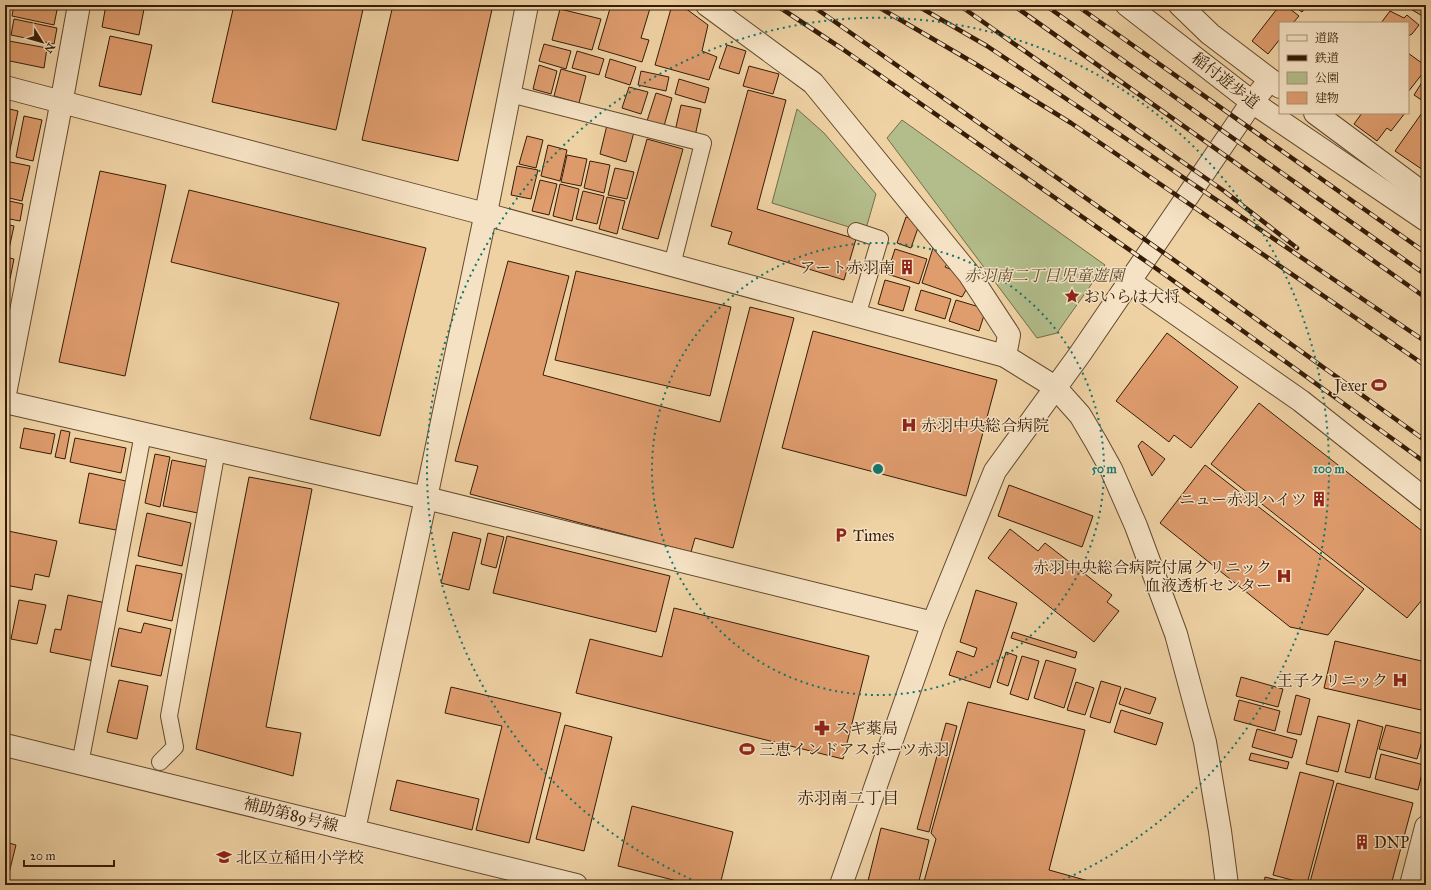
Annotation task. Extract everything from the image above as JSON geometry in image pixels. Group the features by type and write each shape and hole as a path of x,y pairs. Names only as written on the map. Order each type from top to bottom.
{"street":[{"path":"5,394 62,102 79,5"},
{"path":"354,830 426,498 510,94 527,5"},
{"path":"707,5 813,83 969,274 1008,335 1005,356"},
{"name":"稲付遊歩道","path":"1127,5 1252,102 1426,220"},
{"path":"841,885 933,623 996,471 1080,354 1129,280 1252,102 1275,83 1210,34 1180,5"},
{"path":"5,87 485,214 1005,356 1055,388 1080,415 1111,470 1136,526 1176,634 1205,742 1220,831 1227,885"},
{"path":"1316,114 1424,194 1426,191"},
{"path":"1129,280 1301,401 1426,500"},
{"path":"5,402 426,498 933,623"},
{"name":"補助第89号線","path":"5,745 576,885"},
{"path":"1411,885 1426,827"}],"lane":[{"path":"510,94 704,143 672,265"},
{"path":"856,231 880,239 857,316"},
{"path":"80,764 142,434"},
{"path":"160,762 175,746 169,716 217,450"}],"green space":[{"path":"797,109 824,133 876,194 865,232 772,203"},
{"name":"赤羽南二丁目児童遊園","path":"902,120 1105,265 1057,333 1037,338 887,138"}],"building":[{"path":"14,5 58,5 54,25 12,16"},
{"path":"106,5 123,5 144,9 139,35 102,27"},
{"path":"234,5 364,5 336,130 212,102"},
{"path":"393,5 493,5 458,161 362,140"},
{"path":"587,5 605,5 604,10"},
{"path":"611,5 651,5 641,38 649,40 642,62 598,49"},
{"path":"672,5 681,5 708,25 702,51 717,57 709,80 655,65"},
{"path":"1280,5 1285,5 1299,16 1294,22 1279,22 1279,40 1268,54 1252,41"},
{"path":"1292,5 1307,5 1302,12"},
{"path":"1404,5 1426,5 1426,14 1424,17"},
{"path":"560,9 601,19 592,50 552,40"},
{"path":"1390,11 1404,18 1407,15 1419,25 1409,36 1409,22 1382,22"},
{"path":"14,19 57,28 54,44 11,35"},
{"path":"110,36 152,45 141,95 99,86"},
{"path":"9,41 47,48 44,68 5,60"},
{"path":"544,44 571,51 566,69 539,61"},
{"path":"727,45 746,51 739,74 719,68"},
{"path":"577,51 604,59 599,75 572,68"},
{"path":"1409,54 1426,66 1426,69 1409,91"},
{"path":"610,59 636,67 630,85 605,77"},
{"path":"539,65 557,71 551,94 533,89"},
{"path":"749,66 779,74 773,94 743,86"},
{"path":"561,69 586,76 579,103 554,96"},
{"path":"641,71 669,77 666,91 638,85"},
{"path":"1426,76 1426,103 1414,95"},
{"path":"679,79 709,88 705,103 675,94"},
{"path":"629,87 648,92 641,114 622,108"},
{"path":"748,90 786,100 757,209 856,239 844,280 728,244 732,232 711,226"},
{"path":"656,93 672,98 664,126 647,121"},
{"path":"681,105 701,109 695,136 675,131"},
{"path":"5,108 18,111 8,159 5,158"},
{"path":"1424,110 1426,111 1426,172 1395,151"},
{"path":"1361,114 1404,114 1391,131 1387,128 1377,141 1354,124"},
{"path":"24,116 42,120 33,161 16,157"},
{"path":"607,125 634,132 626,162 600,154"},
{"path":"527,136 543,140 536,168 519,164"},
{"path":"647,139 683,149 658,239 622,229"},
{"path":"548,145 567,150 560,181 541,176"},
{"path":"567,155 587,159 581,186 561,182"},
{"path":"5,161 30,166 22,201 5,197"},
{"path":"590,161 610,165 604,193 584,188"},
{"path":"517,166 538,170 531,199 511,195"},
{"path":"615,168 634,172 627,199 608,195"},
{"path":"100,171 166,185 125,376 59,362"},
{"path":"540,180 557,184 549,215 532,211"},
{"path":"560,184 579,189 572,221 553,216"},
{"path":"189,190 426,248 380,436 310,419 339,303 171,262"},
{"path":"583,191 604,196 597,224 576,219"},
{"path":"607,197 625,201 617,234 599,229"},
{"path":"5,200 23,204 20,221 5,218"},
{"path":"906,217 920,222 911,248 897,243"},
{"path":"5,224 14,226 9,249 5,248"},
{"path":"933,248 938,248 948,262 945,267 955,271 966,290 962,297 922,283"},
{"name":"アート赤羽南","path":"895,249 927,259 919,284 887,274"},
{"path":"5,257 14,259 10,279 5,278"},
{"path":"508,261 569,276 543,375 720,422 750,307 794,318 733,548 695,538 691,552 470,494 478,466 455,461"},
{"path":"576,271 731,307 710,396 555,360"},
{"path":"885,280 910,287 903,311 878,304"},
{"path":"921,290 951,299 945,319 915,310"},
{"path":"956,300 986,309 979,331 949,321"},
{"path":"813,331 997,380 966,496 782,448"},
{"path":"1167,333 1238,387 1191,448 1174,435 1169,442 1116,401"},
{"name":"ニュー赤羽ハイツ","path":"1259,403 1426,534 1426,595 1407,618 1211,464"},
{"path":"24,428 55,434 51,454 20,448"},
{"path":"61,430 70,432 65,459 55,457"},
{"path":"75,438 126,448 121,473 70,462"},
{"path":"1142,441 1165,459 1152,476 1138,446"},
{"path":"155,454 170,457 160,507 145,503"},
{"path":"172,460 207,467 198,513 163,506"},
{"path":"1205,465 1364,589 1328,635 1290,627 1160,523"},
{"path":"89,473 126,481 116,530 79,523"},
{"path":"249,477 312,489 266,727 301,733 293,776 196,749"},
{"path":"1009,485 1093,516 1082,547 998,516"},
{"path":"147,513 191,523 182,566 138,556"},
{"path":"1010,529 1038,551 1045,543 1112,595 1107,602 1119,611 1094,642 988,558"},
{"path":"8,531 57,541 49,577 35,574 32,590 5,585 5,548"},
{"path":"453,532 481,539 469,590 441,583"},
{"path":"488,533 504,537 496,568 481,564"},
{"path":"507,536 670,576 656,632 493,593"},
{"path":"136,565 182,574 172,621 127,611"},
{"path":"976,590 1017,603 990,688 949,675 957,651 974,657 977,648 960,642"},
{"path":"68,595 106,603 94,661 50,652 55,629 61,630"},
{"path":"19,600 46,605 37,644 11,639"},
{"path":"674,608 869,656 843,759 576,693 590,639 662,657"},
{"path":"144,623 171,629 161,676 111,666 119,628 141,633"},
{"path":"1013,632 1077,652 1075,658 1011,638"},
{"path":"1335,641 1426,662 1426,687 1421,710 1324,688"},
{"path":"1006,652 1017,656 1008,686 997,682"},
{"path":"1022,656 1039,661 1028,700 1010,694"},
{"path":"1046,660 1076,669 1064,708 1034,698"},
{"path":"1241,677 1283,689 1278,707 1236,696"},
{"path":"119,680 148,686 137,739 107,732"},
{"path":"1101,681 1121,687 1110,723 1090,717"},
{"path":"1076,682 1094,688 1085,715 1067,710"},
{"path":"451,687 561,713 529,843 476,830 502,726 445,713"},
{"path":"1125,688 1156,698 1150,714 1119,704"},
{"path":"1296,695 1310,699 1301,735 1287,732"},
{"path":"1239,700 1280,711 1275,731 1234,720"},
{"path":"968,702 1085,730 1049,870 1103,885 923,885 936,839 931,833"},
{"path":"1121,710 1163,723 1156,745 1114,732"},
{"path":"1318,716 1350,724 1338,772 1306,764"},
{"path":"1358,720 1383,727 1370,778 1345,772"},
{"path":"946,723 957,726 929,832 917,829"},
{"path":"565,725 612,737 584,851 536,839"},
{"path":"1386,725 1424,734 1417,759 1379,749"},
{"path":"1257,729 1297,740 1292,758 1252,747"},
{"path":"1251,753 1289,762 1287,769 1249,760"},
{"path":"1381,754 1424,765 1418,790 1375,779"},
{"path":"1300,772 1334,781 1307,884 1273,875"},
{"path":"397,780 479,799 472,830 390,810"},
{"name":"DNP","path":"1337,783 1413,803 1391,885 1322,885 1310,882"},
{"path":"632,806 733,832 720,885 693,885 618,866"},
{"path":"881,828 929,840 918,885 867,885"},
{"path":"5,842 16,845 6,885 5,885"},
{"path":"1265,877 1298,885 1273,885 1264,883"}],"railway":[{"path":"776,5 841,48 1164,274 1426,463"},
{"path":"811,5 1174,260 1426,441"},
{"path":"875,5 974,63 1071,123 1426,366"},
{"path":"916,5 987,46 1426,342"},
{"path":"959,5 1224,191 1297,248"},
{"path":"1013,5 1426,298"},
{"path":"1045,5 1426,275"},
{"path":"1076,5 1426,253"}],"place":[{"name":"アート赤羽南","path":"907,267"},
{"name":"おいらは大将","path":"1072,296"},
{"name":"Jexer","path":"1379,385"},
{"name":"赤羽中央総合病院","path":"909,425"},
{"name":"ニュー赤羽ハイツ","path":"1319,499"},
{"name":"Times","path":"841,535"},
{"name":"赤羽中央総合病院付属クリニック 血液透析センター","path":"1284,576"},
{"name":"王子クリニック","path":"1400,680"},
{"name":"スギ薬局","path":"822,728"},
{"name":"三恵インドアスポーツ赤羽","path":"747,749"},
{"name":"DNP","path":"1362,842"},
{"name":"北区立稲田小学校","path":"224,857"}],"district":[{"name":"赤羽南二丁目","path":"848,798"}]}
